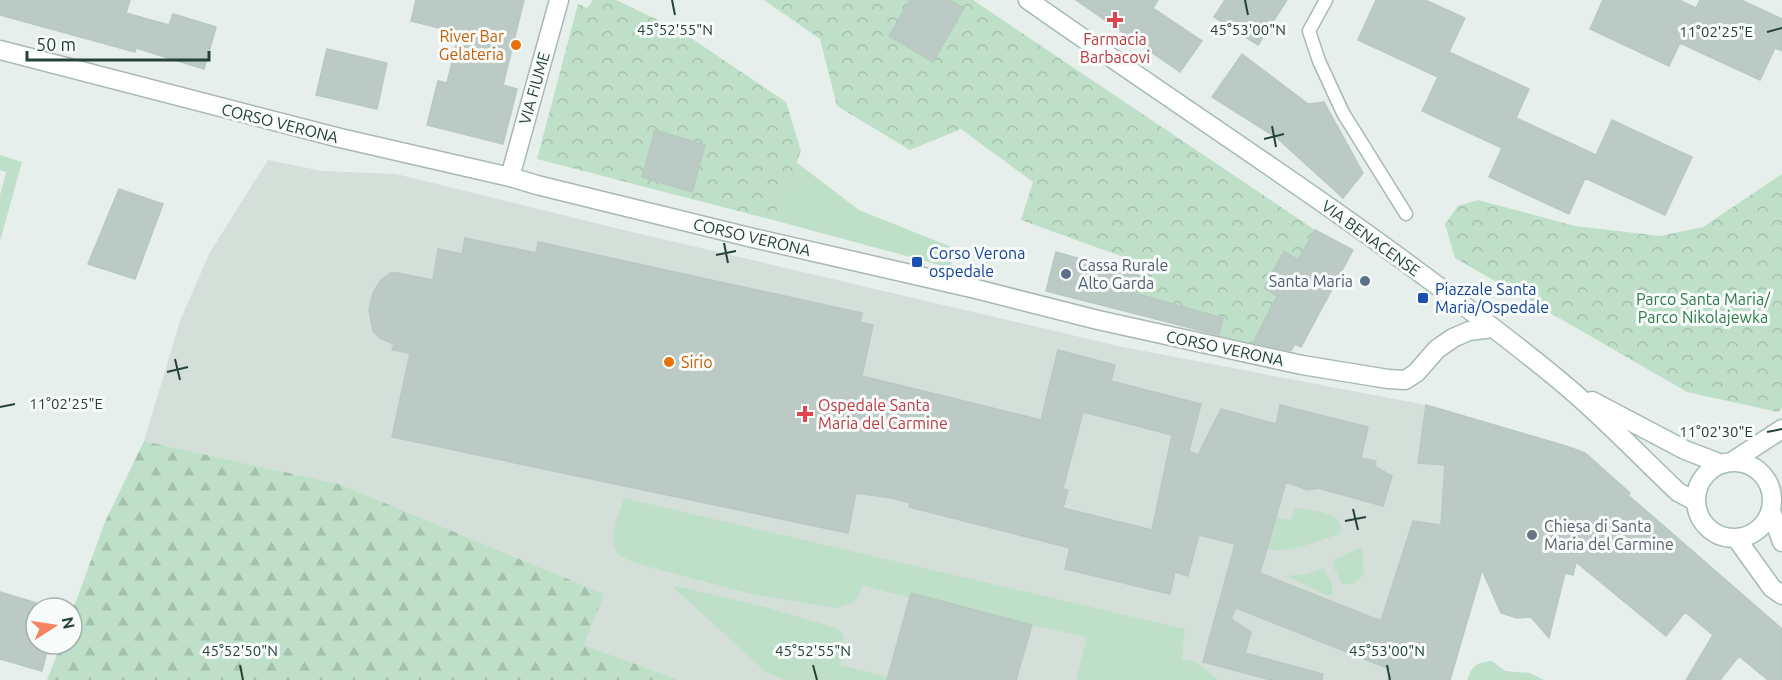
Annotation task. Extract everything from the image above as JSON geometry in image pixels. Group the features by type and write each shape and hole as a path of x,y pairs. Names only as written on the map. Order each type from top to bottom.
{"street":[{"name":"VIA FIUME","path":"510,177 559,0"},
{"name":"VIA BENACENSE","path":"1028,0 1124,68 1352,222 1574,392 1678,492 1695,501"},
{"name":"CORSO VERONA","path":"0,50 340,138 510,177 719,230 976,289 1098,320 1302,365 1405,380 1416,373 1437,349 1453,338 1469,331 1493,328"},
{"path":"1574,392 1685,450 1726,462 1745,462 1756,468 1765,477 1770,488 1782,542"},
{"path":"1782,429 1726,462 1709,469 1701,478 1696,489 1697,513 1703,524 1713,532 1724,537 1747,536 1766,522 1782,482"},
{"path":"1736,538 1772,588 1782,595"}],"lane":[{"path":"1326,0 1309,31 1319,61 1343,113 1406,214"}],"shaded area":[{"name":"Ospedale Santa Maria del Carmine","path":"268,160 322,171 396,174 1123,347 1426,405 1491,423 1485,551 1480,582 1450,680 1015,680 910,598 887,680 679,680 584,645 603,594 339,484 144,441 180,321 209,254"}],"green space":[{"path":"593,0 616,0 679,30 786,102 801,151 773,220 537,159 578,4 587,8"},
{"path":"764,0 973,0 1315,230 1251,347 1127,312 1134,293 1151,267 1021,220 1033,182 961,129 910,150 837,106 820,39"},
{"path":"0,155 22,162 0,241 0,195 6,172 0,170"},
{"path":"796,162 859,210 954,248 951,268 773,220"},
{"name":"Parco Santa Maria/ Parco Nikolajewka","path":"1782,174 1782,408 1778,412 1687,392 1455,258 1445,224 1458,206 1478,200 1575,226 1660,236 1703,227"},
{"path":"144,441 339,484 604,594 584,645 679,680 47,680 56,656 84,656 84,596 78,596 105,522"},
{"path":"624,498 1185,629 1182,659 1196,662 1218,680 1076,680 1087,638 1082,636 910,598 862,585 859,595 852,603 836,608 755,595 635,563 618,554 613,542"},
{"path":"1295,508 1318,511 1333,516 1341,526 1340,534 1285,550 1266,549 1276,517 1291,520"},
{"path":"1361,547 1364,574 1353,584 1342,584 1333,566 1334,560"},
{"path":"1323,568 1331,581 1333,594 1328,596 1287,576 1307,574"},
{"path":"676,586 765,607 836,628 843,634 845,646 840,665 887,677 887,680 785,680 766,672 674,588"},
{"path":"1492,661 1505,671 1530,673 1544,680 1467,680 1476,665"}],"building":[{"path":"0,0 130,0 126,13 169,25 173,14 216,27 204,69 136,48 135,52 0,15"},
{"path":"416,0 524,0 503,85 517,89 503,144 427,125 438,81 447,83 459,33 411,21"},
{"path":"910,0 950,0 964,8 933,62 889,36"},
{"path":"1076,0 1158,0 1153,8 1202,41 1180,72"},
{"path":"1225,0 1287,0 1258,45 1214,17"},
{"path":"1376,0 1425,0 1465,18 1449,52 1529,89 1516,118 1596,155 1612,120 1692,157 1665,215 1585,178 1569,214 1489,177 1502,148 1422,111 1438,77 1358,40"},
{"path":"1603,0 1679,0 1696,8 1700,0 1741,0 1782,19 1782,51 1775,48 1760,80 1680,43 1669,66 1590,29"},
{"path":"327,49 387,63 377,109 316,95"},
{"path":"1242,54 1308,104 1324,102 1363,173 1343,198 1277,138 1212,97"},
{"path":"655,130 705,145 692,192 642,177"},
{"path":"119,189 163,204 135,279 88,264"},
{"path":"1315,230 1353,250 1301,347 1295,344 1291,351 1253,343 1277,296 1264,288 1284,251 1298,260"},
{"path":"465,238 536,253 538,242 862,313 860,322 873,325 862,376 1041,420 1058,350 1115,365 1111,381 1201,404 1189,451 1198,455 1221,409 1276,424 1280,405 1368,427 1361,458 1376,461 1374,466 1392,476 1383,506 1318,488 1308,490 1286,482 1260,573 1381,621 1413,521 1441,525 1445,465 1418,463 1426,405 1566,446 1585,453 1630,493 1628,495 1782,629 1782,680 1768,680 1739,656 1720,680 1686,680 1713,635 1685,612 1666,636 1576,562 1573,575 1565,573 1549,638 1531,617 1517,618 1501,613 1482,570 1450,680 1388,680 1392,670 1236,608 1231,619 1251,632 1245,653 1323,674 1322,680 1271,680 1203,662 1235,544 1199,535 1188,576 1175,572 1170,594 1065,569 1070,548 909,507 910,503 892,498 856,493 848,533 392,437 410,353 392,350 394,344 380,338 373,331 369,310 373,293 381,280 391,273 433,280 438,249 462,254","holes":["1083,412 1172,435 1152,530 1063,508 1068,490 1063,489"]},
{"path":"1056,252 1145,277 1134,293 1223,318 1219,335 1046,291"},
{"path":"0,592 24,599 24,656 46,656 42,671 0,659"},
{"path":"911,593 1032,625 1016,680 887,680"}],"place":[{"name":"Farmacia Barbacovi","path":"1115,20"},
{"name":"River Bar Gelateria","path":"516,45"},
{"name":"Corso Verona ospedale","path":"917,262"},
{"name":"Cassa Rurale Alto Garda","path":"1066,274"},
{"name":"Santa Maria","path":"1365,281"},
{"name":"Piazzale Santa Maria/Ospedale","path":"1423,298"},
{"name":"Sirio","path":"669,362"},
{"name":"Ospedale Santa Maria del Carmine","path":"805,414"},
{"name":"Chiesa di Santa Maria del Carmine","path":"1532,535"}]}
